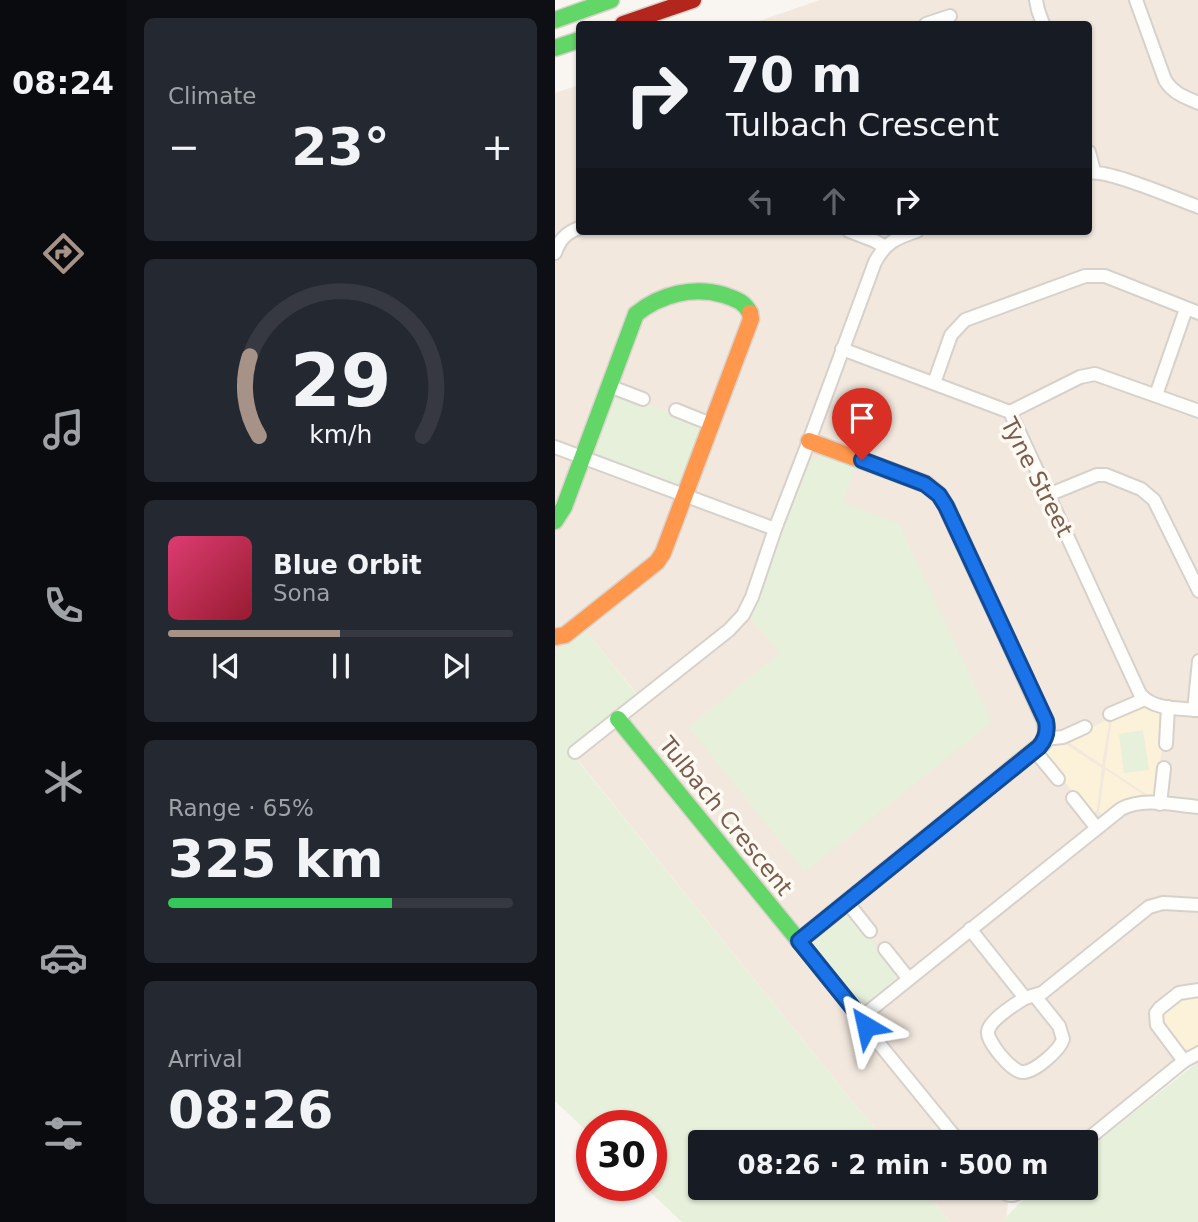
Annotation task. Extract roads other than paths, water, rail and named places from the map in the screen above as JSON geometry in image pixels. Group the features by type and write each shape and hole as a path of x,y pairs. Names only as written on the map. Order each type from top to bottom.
{"main road":[{"path":"555,20 611,0"},
{"path":"632,21 693,0"},
{"path":"555,48 576,41"},
{"path":"555,522 564,507 636,314 647,305 696,289 741,301 748,309 751,319 663,554 657,562 565,635 555,637"},
{"path":"799,941 1040,745 1047,730 1046,721 939,495 925,484 809,442"},
{"name":"Tulbach Crescent","path":"618,719 799,941"}],"street":[{"path":"1036,0 1042,21"},
{"path":"1136,0 1169,87 1198,103"},
{"path":"935,21 950,16"},
{"path":"1092,172 1113,176 1198,207"},
{"path":"555,224 565,234"},
{"path":"555,253 565,234 576,229"},
{"path":"859,235 885,247"},
{"path":"575,752 729,630 743,615 752,597 875,262 885,247 907,235"},
{"path":"934,383 951,335 960,323 998,306 1085,276 1105,276 1192,311 1156,395"},
{"name":"Tyne Street","path":"842,349 1010,412 1140,694 1145,699"},
{"path":"1010,412 1089,374 1102,375 1198,411"},
{"path":"609,386 643,399"},
{"path":"676,411 711,424"},
{"path":"555,447 775,529"},
{"path":"1048,495 1097,475 1106,475 1141,489 1154,500 1198,591"},
{"path":"1110,714 1145,699 1152,704 1196,710 1198,661"},
{"path":"1166,744 1168,707"},
{"path":"1058,779 1040,745 1085,727"},
{"path":"1160,804 1164,768"},
{"path":"1073,798 1096,827"},
{"path":"865,1023 866,1015 871,1009 1111,816 1129,805 1138,803 1198,807"},
{"path":"847,902 870,930"},
{"path":"970,929 1030,997 1059,1026 1063,1039 1057,1051 1029,1071 1021,1072 1013,1069 988,1037 988,1031 997,1018 1030,997 1042,993 1149,907 1163,903 1198,905"},
{"name":"Tulbach Crescent","path":"799,941 949,1130"},
{"path":"885,949 908,978"},
{"path":"1184,1061 1156,1025 1156,1013 1179,993 1198,990"},
{"path":"1098,1131 1184,1061 1198,1054"}]}
